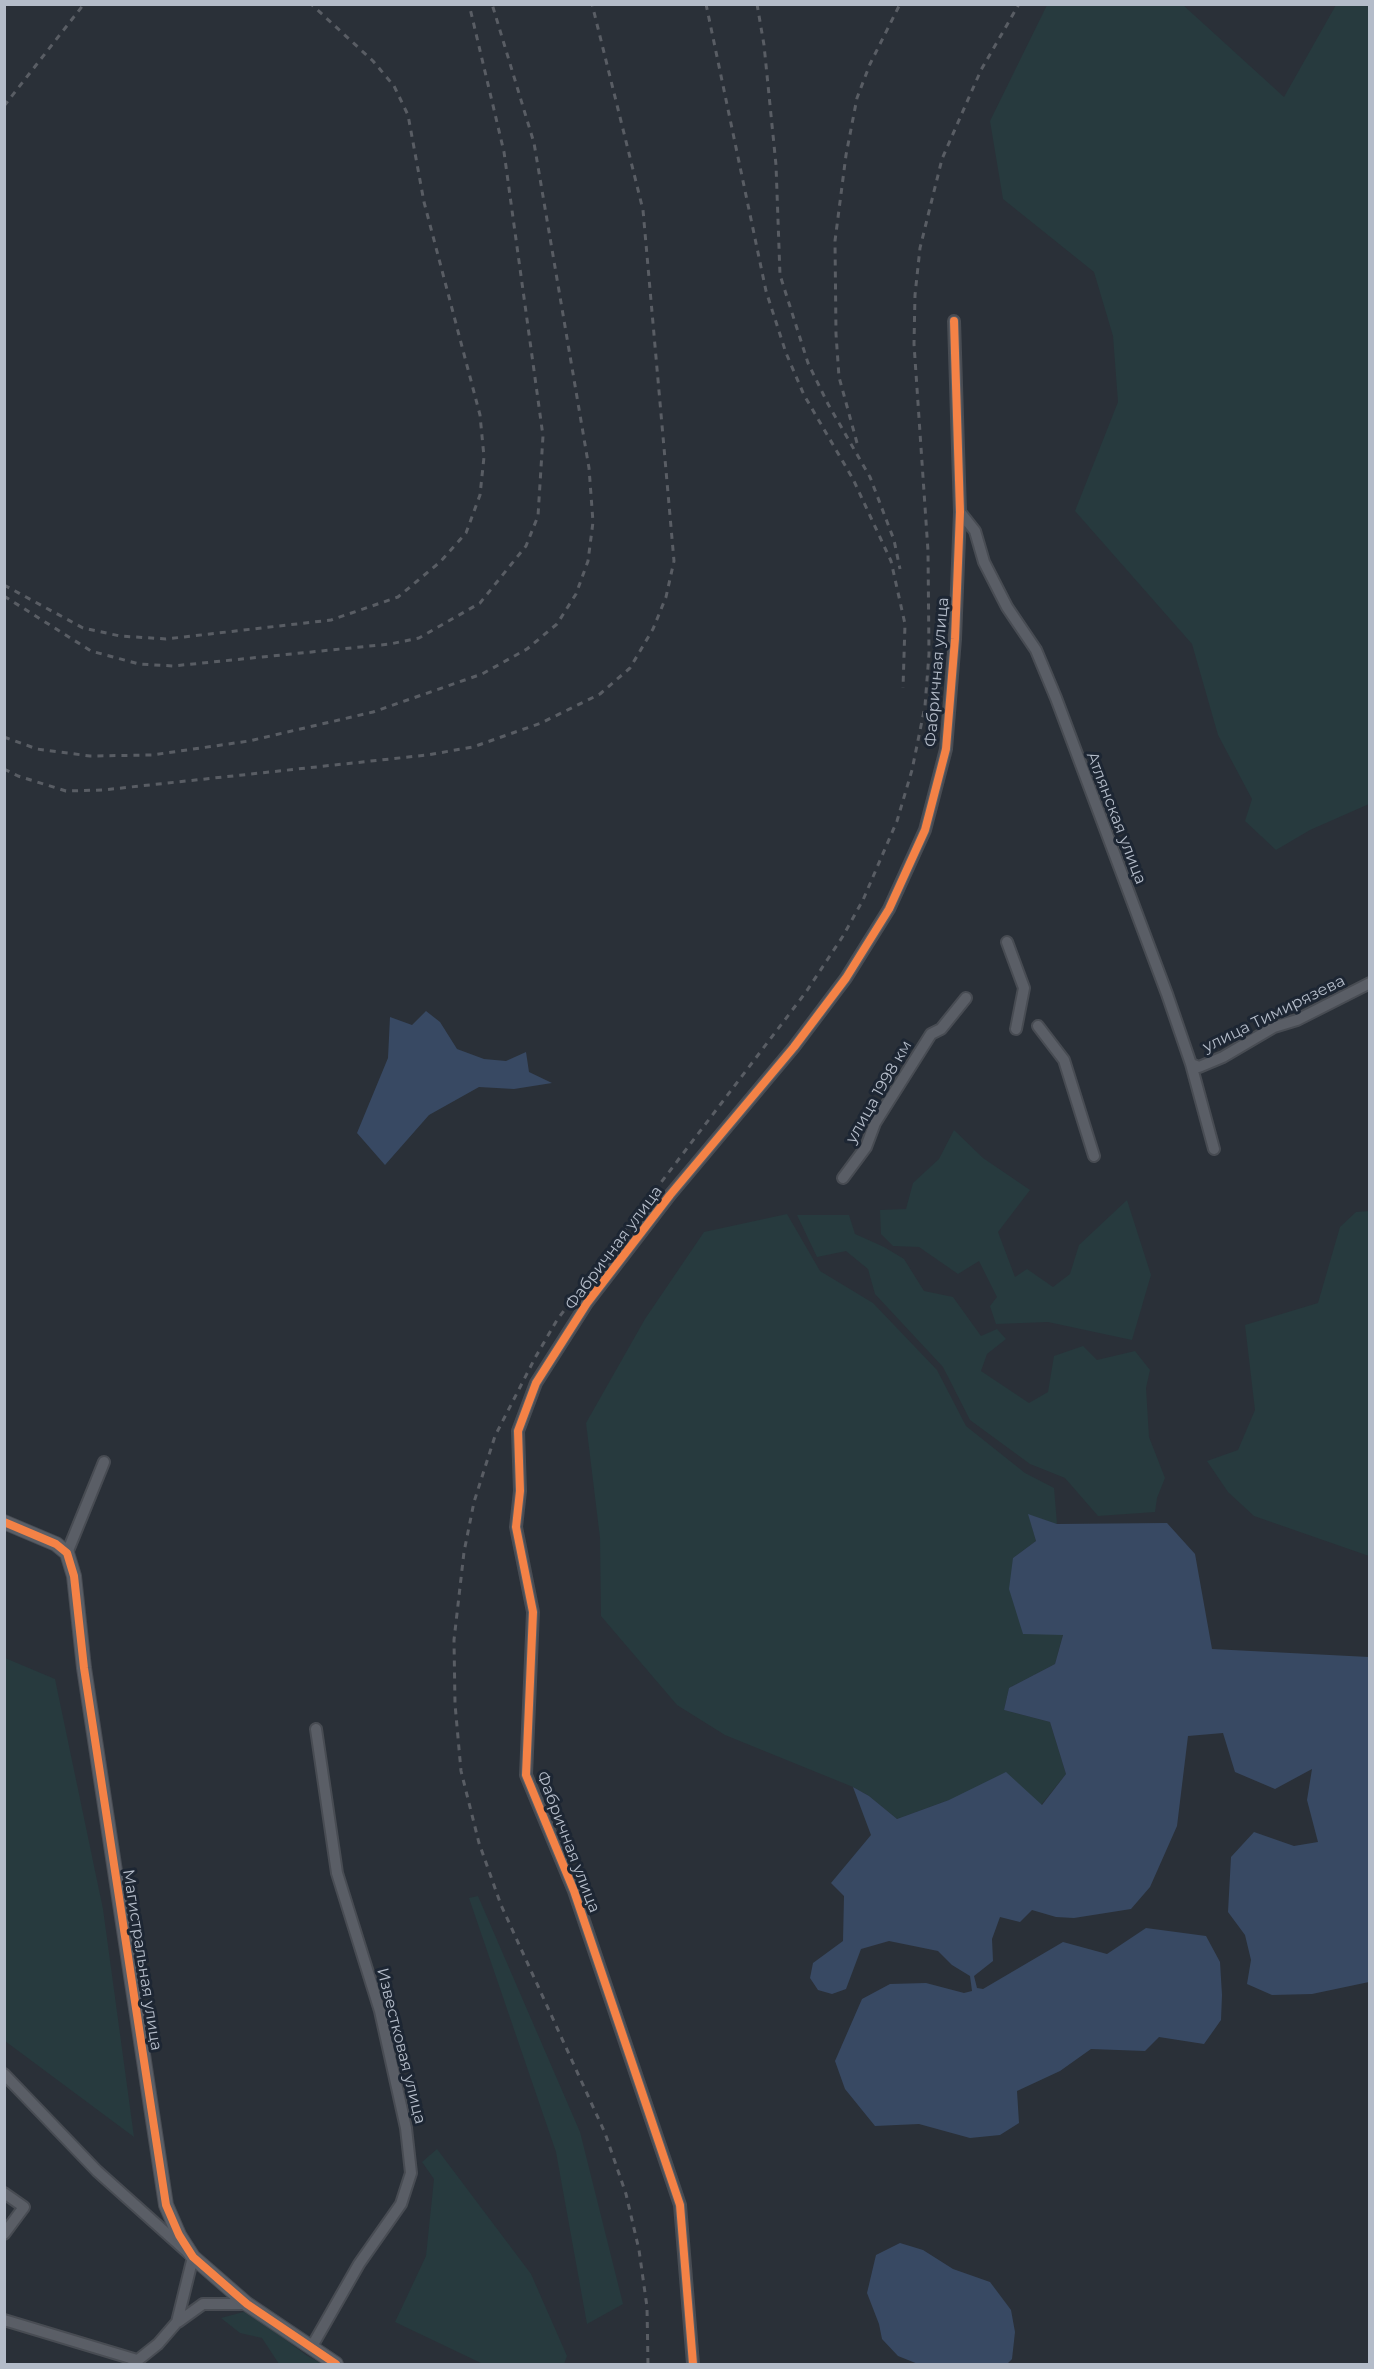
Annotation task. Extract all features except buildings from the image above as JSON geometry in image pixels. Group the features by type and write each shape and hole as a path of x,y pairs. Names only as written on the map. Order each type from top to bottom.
{"street":[{"name":"Фабричная улица","path":"693,2364 680,2205 574,1891 526,1775 533,1612 516,1527 520,1491 518,1431 536,1383 587,1303 670,1196 794,1047 846,978 889,909 925,830 946,749 955,639 960,512 954,321"},
{"name":"Атлянская улица","path":"960,512 975,531 984,562 1007,607 1036,650 1044,670 1191,1064 1214,1149"},
{"path":"1007,942 1024,988 1016,1029"},
{"name":"улица Тимирязева","path":"1191,1064 1199,1067 1223,1057 1274,1027 1297,1020 1370,983"},
{"name":"улица 1998 км","path":"843,1178 866,1147 879,1115 931,1034 940,1029 966,998"},
{"path":"1038,1026 1064,1060 1094,1156"},
{"path":"4,1522 56,1544 67,1553 104,1462"},
{"name":"Магистральная улица","path":"67,1553 74,1576 84,1668 166,2205 178,2235 193,2257 247,2304 336,2364"},
{"name":"Известковая улица","path":"311,2348 359,2264 401,2204 411,2173 406,2128 380,2011 338,1873 316,1729"},
{"path":"4,2074 97,2172 193,2257 177,2322"},
{"path":"4,2193 24,2207 4,2234"},
{"path":"4,2320 136,2363 158,2344 177,2322 203,2304 247,2304"}],"green space":[{"path":"1047,5 1183,5 1284,97 1336,5 1369,5 1369,804 1310,830 1276,850 1245,821 1252,799 1218,735 1192,644 1075,511 1118,402 1113,336 1094,272 1003,199 990,121"},
{"path":"954,1130 983,1158 1030,1190 998,1232 1015,1277 1027,1269 1053,1287 1070,1274 1079,1245 1127,1200 1151,1275 1132,1340 1048,1322 996,1324 990,1306 997,1297 979,1261 958,1274 919,1247 893,1246 881,1234 880,1210 906,1209 913,1183 939,1159"},
{"path":"1370,1211 1369,1556 1254,1516 1228,1492 1207,1461 1238,1450 1255,1410 1245,1325 1318,1303 1340,1227 1356,1212"},
{"path":"787,1214 820,1271 873,1303 937,1370 966,1426 1025,1473 1054,1488 1057,1524 1029,1515 1036,1541 1013,1558 1023,1634 1063,1634 1055,1664 1009,1688 1004,1710 1050,1722 1066,1774 1041,1805 949,1800 897,1819 869,1796 853,1787 725,1735 677,1705 601,1616 600,1538 586,1423 645,1319 704,1232"},
{"path":"797,1215 849,1215 855,1234 904,1259 924,1291 953,1297 981,1336 997,1329 1006,1339 987,1354 981,1371 1029,1403 1048,1392 1054,1356 1083,1346 1097,1360 1135,1351 1150,1370 1146,1388 1149,1437 1165,1478 1157,1498 1155,1512 1098,1516 1065,1478 1030,1464 970,1420 943,1367 875,1294 868,1269 846,1251 817,1257"},
{"path":"5,1658 55,1679 103,1909 134,2137 5,2041"},
{"path":"478,1896 580,2132 623,2304 587,2324 556,2152 469,1898"},
{"path":"437,2149 531,2274 567,2356 564,2364 483,2364 395,2322 426,2256 434,2179 422,2162"},
{"path":"247,2311 306,2355 322,2364 279,2364 262,2338 240,2333 221,2318"}],"water":[{"path":"426,1011 440,1022 457,1049 484,1059 506,1061 526,1052 529,1072 552,1083 514,1089 479,1087 429,1115 385,1165 357,1133 388,1058 390,1017 412,1025"},
{"path":"1028,1514 1057,1524 1167,1523 1195,1554 1212,1649 1369,1657 1369,1982 1312,1994 1272,1995 1247,1984 1251,1960 1245,1935 1228,1912 1231,1857 1254,1832 1294,1846 1318,1842 1307,1800 1312,1769 1275,1789 1235,1772 1223,1733 1188,1736 1177,1826 1150,1887 1131,1909 1074,1918 1056,1917 1032,1910 1020,1922 1000,1917 992,1939 993,1961 974,1976 977,1988 983,1989 1063,1942 1107,1954 1146,1928 1206,1936 1220,1962 1222,1995 1221,2020 1204,2044 1159,2037 1145,2051 1091,2049 1060,2071 1017,2091 1019,2123 1000,2135 970,2138 919,2124 875,2126 845,2089 835,2061 862,1999 890,1984 926,1983 964,1993 972,1991 970,1976 952,1965 938,1951 889,1941 861,1949 846,1989 832,1994 818,1990 810,1978 813,1963 843,1941 844,1896 831,1883 871,1835 853,1787 869,1796 897,1819 949,1800 1006,1772 1042,1805 1066,1774 1050,1722 1004,1710 1009,1688 1055,1664 1063,1635 1023,1634 1009,1589 1013,1558 1036,1541"},
{"path":"900,2243 923,2250 953,2269 990,2282 1011,2310 1015,2332 1012,2359 1007,2364 918,2364 898,2356 882,2339 867,2293 876,2255"}],"railway":[{"path":"4,106 84,4"},
{"path":"4,585 83,628 120,636 166,639 331,620 398,597 440,562 466,533 480,495 484,457 480,415 424,202 408,115 394,86 373,61 311,4"},
{"path":"4,596 91,651 139,664 173,666 390,644 419,638 480,603 526,546 538,516 543,436 504,152 469,4"},
{"path":"4,737 37,749 90,756 152,755 249,741 373,712 482,674 527,649 557,624 576,594 588,561 593,522 589,468 534,143 492,4"},
{"path":"4,769 18,776 66,791 103,790 427,755 473,747 541,723 600,694 630,668 653,629 666,597 674,561 643,210 592,4"},
{"path":"706,4 766,291 786,353 804,395 853,479 891,561 905,624 903,688"},
{"path":"757,4 764,45 776,165 780,275 808,363 828,404 870,477 894,540 900,569"},
{"path":"857,443 839,377 835,241 846,155 857,98 870,64 900,4"},
{"path":"648,2364 647,2307 639,2250 626,2194 605,2133 501,1905 479,1843 461,1771 455,1704 454,1640 464,1552 474,1502 495,1436 557,1320 806,992 843,936 863,900 897,821 912,770 925,706 929,654 928,551 914,344 915,295 920,248 942,159 981,70 1019,4"}],"cycle path":[{"path":"693,2364 680,2205 574,1891 526,1775 533,1612 516,1527 520,1491 518,1431 536,1383 587,1303 670,1195 794,1047 846,978 889,909 925,830 946,749 955,639 960,512 954,321"},
{"path":"4,1522 56,1544 67,1553 74,1576 84,1668 166,2205 179,2235 193,2257 247,2304 336,2364"}]}
